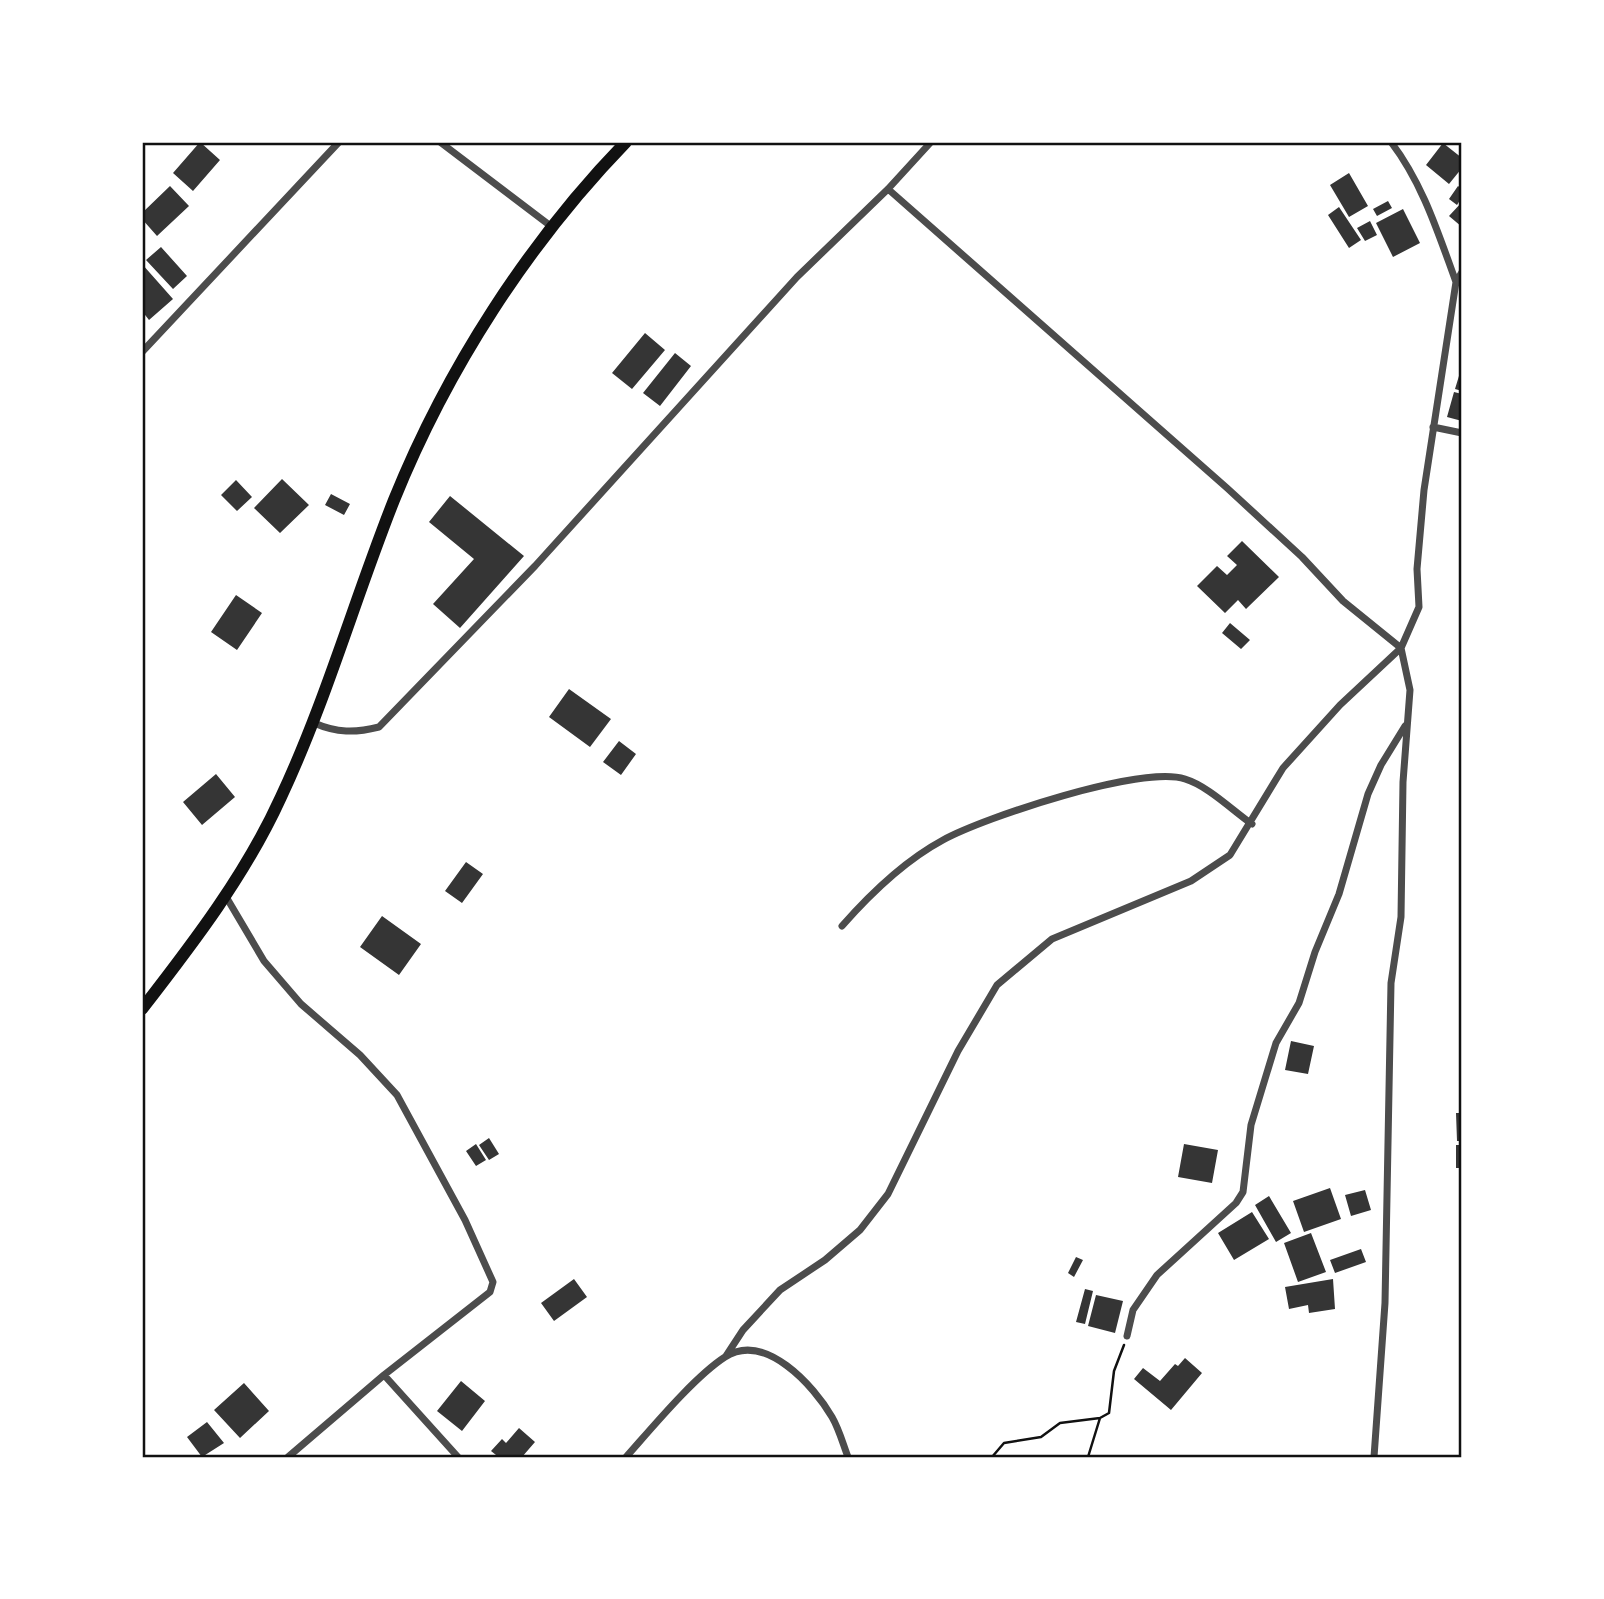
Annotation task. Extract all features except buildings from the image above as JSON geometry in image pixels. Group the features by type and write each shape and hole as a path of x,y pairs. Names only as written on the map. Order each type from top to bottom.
{"highway":[{"path":"142,1009 225,895 281,798 314,723 394,499 432,416 471,345 552,227 626,142"}],"street":[{"path":"142,352 339,142"},
{"path":"440,142 552,227"},
{"path":"314,723 329,729 357,732 379,726 535,566 796,277 888,189 931,142"},
{"path":"1391,142 1433,216 1456,282"},
{"path":"888,189 1227,488 1302,557 1343,601 1401,648 1410,690 1401,917 1391,983 1385,1303 1374,1457"},
{"path":"626,1457 658,1421 726,1356 743,1330 780,1290 825,1260 860,1230 888,1194 964,1040 997,985 1052,939 1212,869 1230,855 1252,824 1283,768 1340,705 1401,648 1419,607 1419,542 1433,427 1456,282 1462,272"},
{"path":"1433,427 1462,433"},
{"path":"1127,1336 1133,1310 1157,1275 1243,1192 1251,1125 1276,1043 1299,1003 1315,952 1339,894 1368,794 1381,765 1407,722"},
{"path":"842,926 876,888 942,840 988,820 1075,792 1167,776 1186,779 1252,824"},
{"path":"225,895 264,961 301,1004 360,1055 397,1095 491,1272 493,1282 490,1292 384,1375 288,1457"},
{"path":"726,1356 744,1350 770,1355 800,1374 833,1418 848,1457"},
{"path":"384,1375 458,1457"}],"path":[{"path":"992,1457 1004,1443 1041,1437 1060,1423 1100,1418 1109,1413 1114,1371 1127,1336"},
{"path":"1088,1457 1100,1418"}]}
